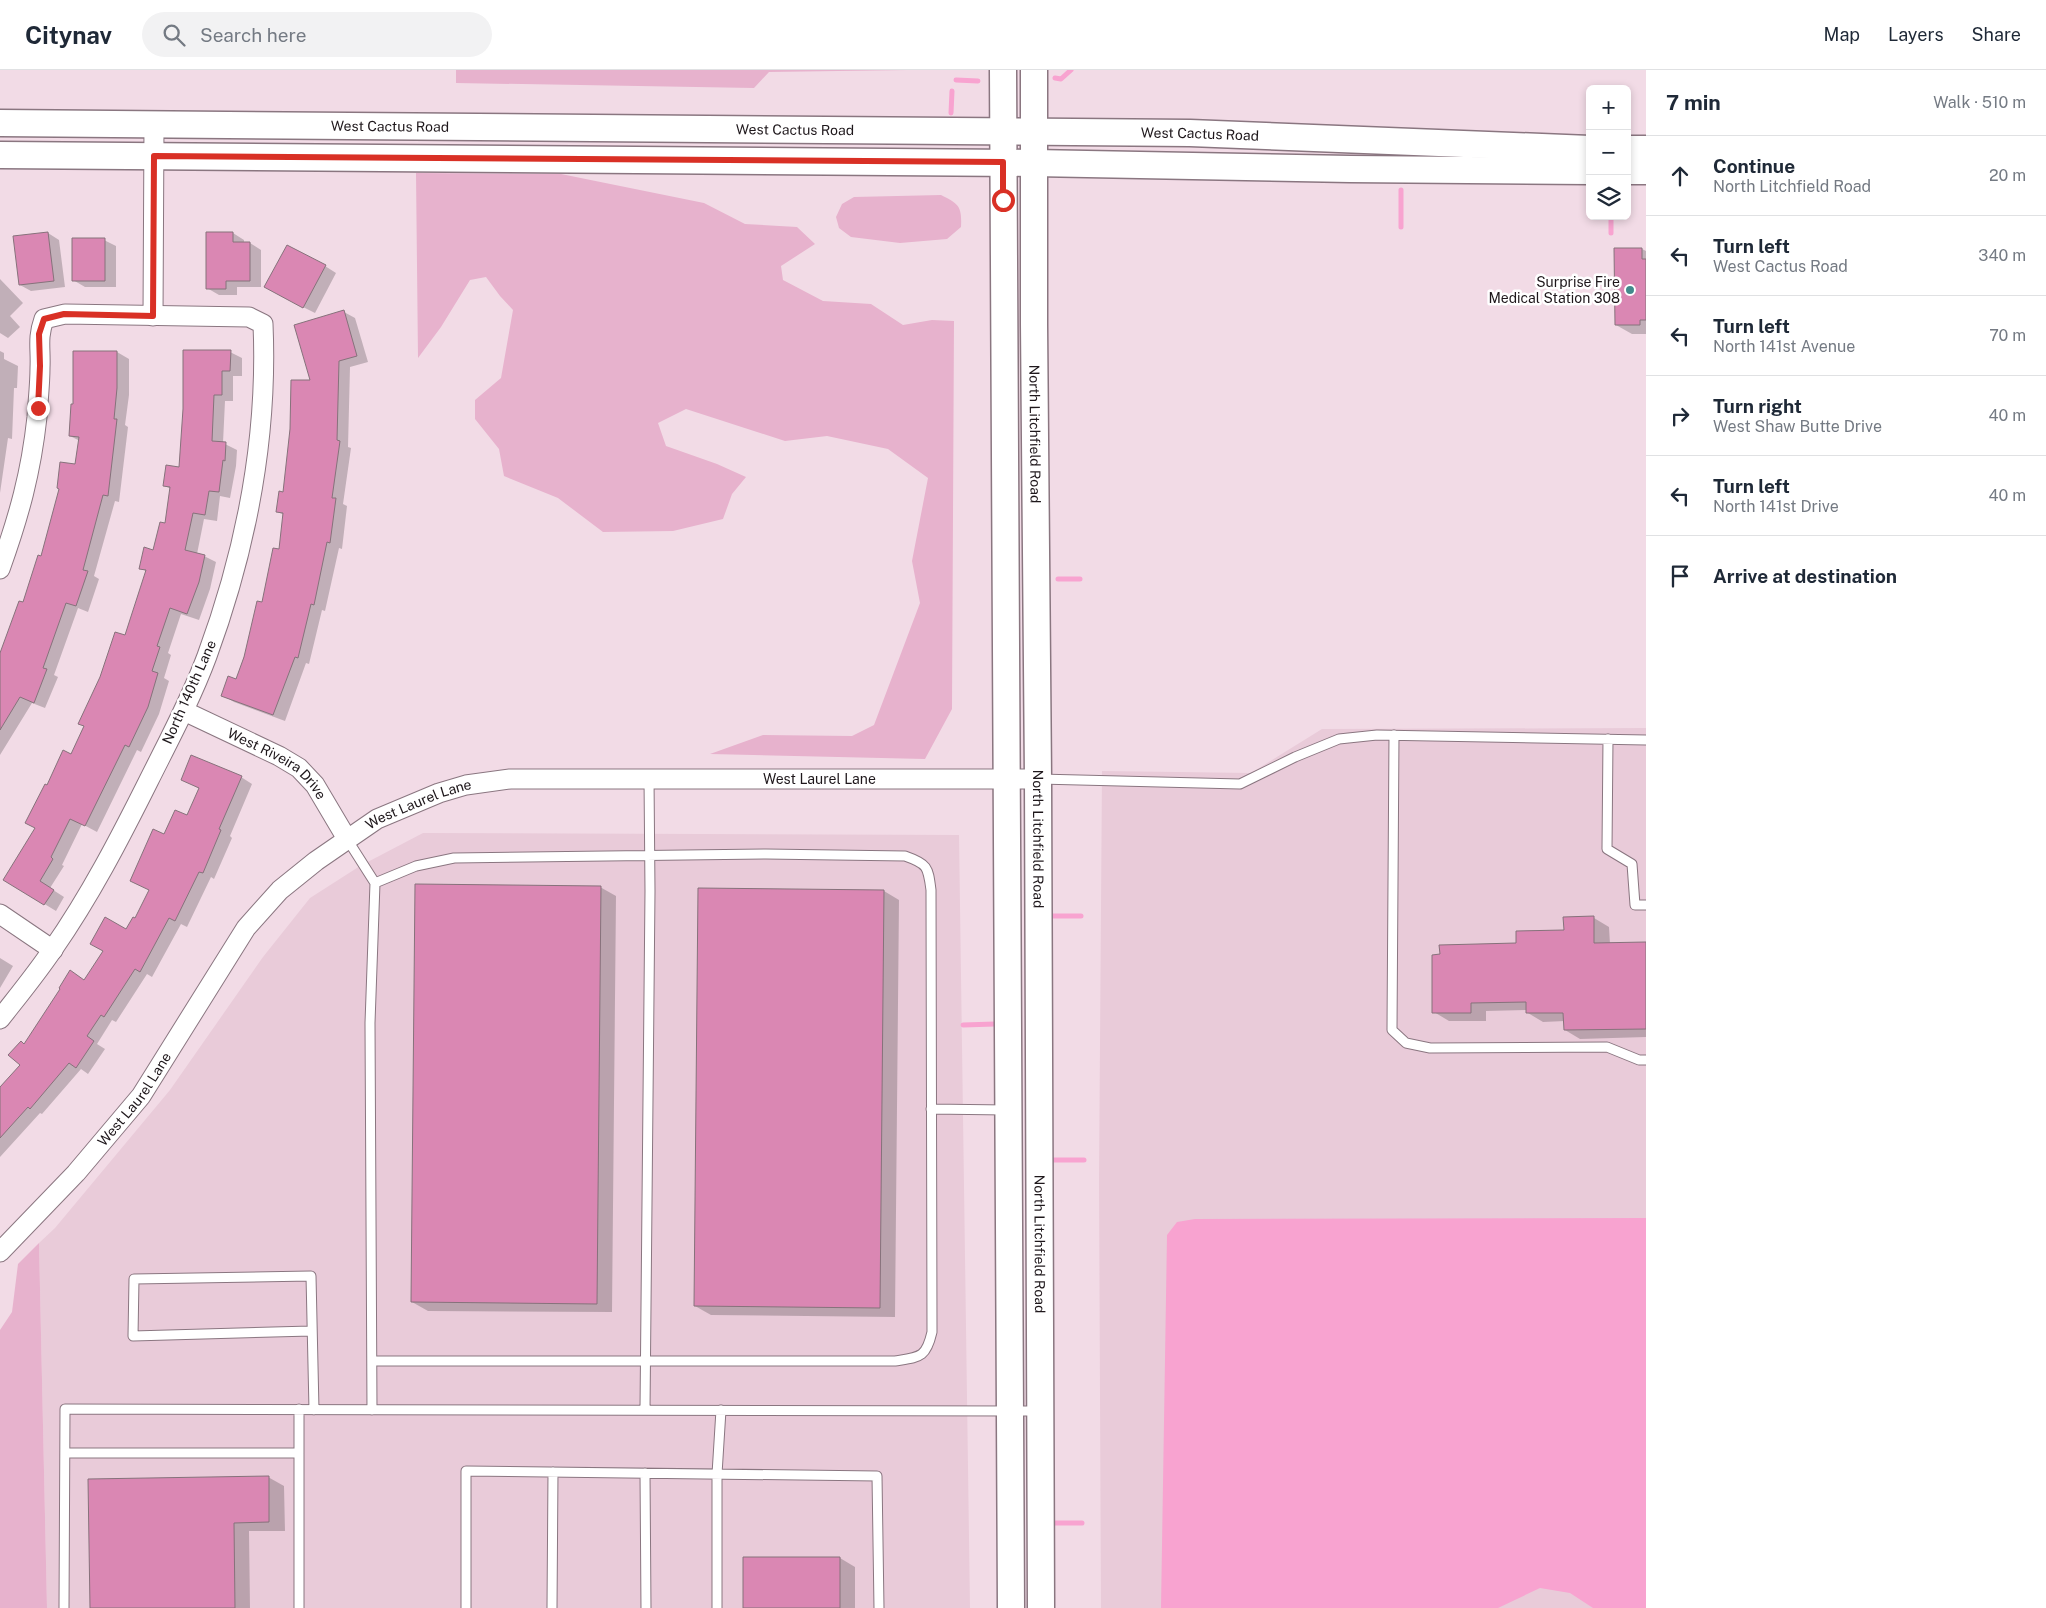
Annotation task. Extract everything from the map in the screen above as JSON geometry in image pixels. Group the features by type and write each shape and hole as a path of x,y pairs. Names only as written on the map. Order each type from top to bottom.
{"main road":[{"path":"1003,70 1011,1608"},
{"name":"North Litchfield Road","path":"1034,70 1041,1608"},
{"name":"West Cactus Road","path":"0,123 1190,133 1586,149"},
{"path":"1631,149 1646,150"},
{"path":"0,155 1034,162 1350,169 1586,171"},
{"path":"1631,171 1646,171"}],"street":[{"path":"0,568 15,528 30,474 38,408 39,334 44,319 64,314 153,316 154,124"},
{"name":"North 140th Lane","path":"0,1019 53,950 85,900 114,849 184,711 207,658 242,543 261,436 264,361 263,324 248,317 153,316"},
{"name":"West Riveira Drive","path":"184,711 279,756 299,768 320,792 347,839"},
{"name":"West Laurel Lane","path":"0,1252 76,1173 141,1096 246,928 280,890 347,839 377,819 439,793 466,785 532,777 1038,779"},
{"path":"0,914 53,950"}],"lane":[{"path":"1038,779 1240,784 1295,757 1339,739 1377,734 1646,740"},
{"path":"1394,735 1392,1030 1406,1043 1430,1048 1607,1047 1639,1060 1646,1060"},
{"path":"1608,739 1607,849 1632,864 1635,905 1646,905"},
{"path":"645,1410 647,1361 648,777"},
{"path":"347,839 375,883 370,1023 372,1410"},
{"path":"372,1362 895,1361 917,1358 928,1348 932,1332 931,890 928,873 922,862 906,856 766,854 454,858 416,866 375,883"},
{"path":"931,1109 1009,1110"},
{"path":"312,1331 132,1336 134,1279 311,1276 314,1410"},
{"path":"64,1608 65,1409 1040,1411"},
{"path":"299,1409 300,1608"},
{"path":"717,1608 717,1474 721,1410"},
{"path":"64,1453 299,1453"},
{"path":"466,1608 466,1471 877,1476 879,1608"},
{"path":"552,1608 553,1472"},
{"path":"645,1473 646,1608"}],"shaded area":[{"path":"456,70 907,70 769,72 754,88 456,83"},
{"path":"416,173 561,174 704,203 745,224 797,227 815,244 781,266 783,280 823,301 871,304 903,325 932,320 954,321 952,709 925,759 710,754 763,735 852,736 874,725 920,603 912,561 928,478 888,449 827,436 785,441 686,409 658,423 666,446 717,464 746,477 732,494 723,519 673,531 603,532 558,498 504,476 499,449 475,419 475,400 501,378 513,310 486,277 470,280 441,327 418,358"},
{"path":"941,195 956,204 961,214 961,227 947,239 900,243 851,237 839,228 836,217 842,204 854,197"},
{"path":"1646,728 1646,1608 1101,1608 1099,1181 1102,771 1251,773 1322,729"},
{"path":"423,833 959,835 970,1608 47,1608 39,1243 55,1228 170,1090 263,957 310,898 360,866"},
{"path":"1646,1218 1646,1608 1593,1608 1570,1593 1540,1588 1498,1608 1161,1608 1167,1235 1177,1222 1195,1219"},
{"path":"39,1243 47,1608 0,1608 0,1330 12,1312 18,1264"}],"building":[{"path":"48,232 54,281 19,285 13,236"},
{"path":"206,232 233,232 233,242 250,242 250,281 226,281 226,289 206,289"},
{"path":"72,238 105,238 105,281 72,281"},
{"path":"287,245 326,265 303,308 264,287"},
{"name":"Surprise Fire Medical Station 308","path":"1614,248 1642,248 1642,259 1646,259 1646,320 1640,320 1640,325 1615,325"},
{"path":"344,310 357,356 339,361 337,440 340,441 332,498 336,498 330,543 327,542 314,605 311,604 298,658 295,657 273,715 221,696 228,676 236,679 244,657 257,601 262,602 273,548 279,549 283,513 276,512 279,491 283,492 290,429 291,380 310,380 294,325"},
{"path":"183,350 231,350 230,371 222,371 222,395 214,395 212,441 226,442 225,461 223,460 219,492 209,491 205,515 193,513 185,550 205,555 199,582 187,614 170,608 157,646 160,647 152,671 158,673 148,707 129,747 125,745 85,826 70,819 51,857 53,859 40,881 54,890 44,905 3,880 35,828 25,823 45,784 47,785 63,750 71,754 84,726 78,724 100,677 115,632 125,635 146,570 139,569 144,547 153,550 160,522 165,523 170,487 163,486 166,465 179,467 183,409"},
{"path":"73,351 117,351 117,388 114,419 117,419 108,496 103,495 83,570 88,571 76,606 66,603 43,668 47,669 34,703 20,697 0,730 0,653 19,601 23,602 38,555 41,556 59,489 57,488 60,462 75,464 79,437 69,436 71,404 73,404"},
{"path":"191,755 242,776 219,829 221,830 203,873 199,872 175,921 169,918 140,972 135,969 104,1017 101,1015 87,1036 94,1041 76,1068 69,1063 30,1109 28,1107 0,1138 0,1087 20,1065 8,1055 21,1041 24,1044 60,989 70,970 84,980 103,951 90,944 105,917 126,929 133,917 135,918 149,890 130,881 153,829 164,834 175,810 187,815 199,788 181,780"},
{"path":"415,884 601,886 597,1304 411,1302"},
{"path":"698,888 884,890 880,1308 694,1306"},
{"path":"1594,916 1594,943 1646,942 1646,1029 1564,1030 1563,1013 1526,1013 1526,1002 1471,1003 1471,1013 1432,1013 1432,955 1440,954 1439,945 1516,943 1516,931 1564,930 1563,917"},
{"path":"269,1476 269,1522 234,1523 235,1608 90,1608 88,1479"},
{"path":"743,1557 840,1557 840,1608 743,1608"}],"waterway":[{"path":"1055,78 1061,79 1071,70"},
{"path":"956,80 978,81"},
{"path":"951,113 952,91"},
{"path":"1401,190 1401,227"},
{"path":"1611,220 1611,233"},
{"path":"1058,579 1080,579"},
{"path":"1052,916 1081,916"},
{"path":"963,1025 995,1024"},
{"path":"1053,1160 1084,1160"},
{"path":"1054,1523 1082,1523"}],"place":[{"name":"Surprise Fire Medical Station 308","path":"1630,290"}],"route":[{"path":"38,408 39,334 44,319 64,314 153,316 154,156 1003,162 1003,200"}]}
